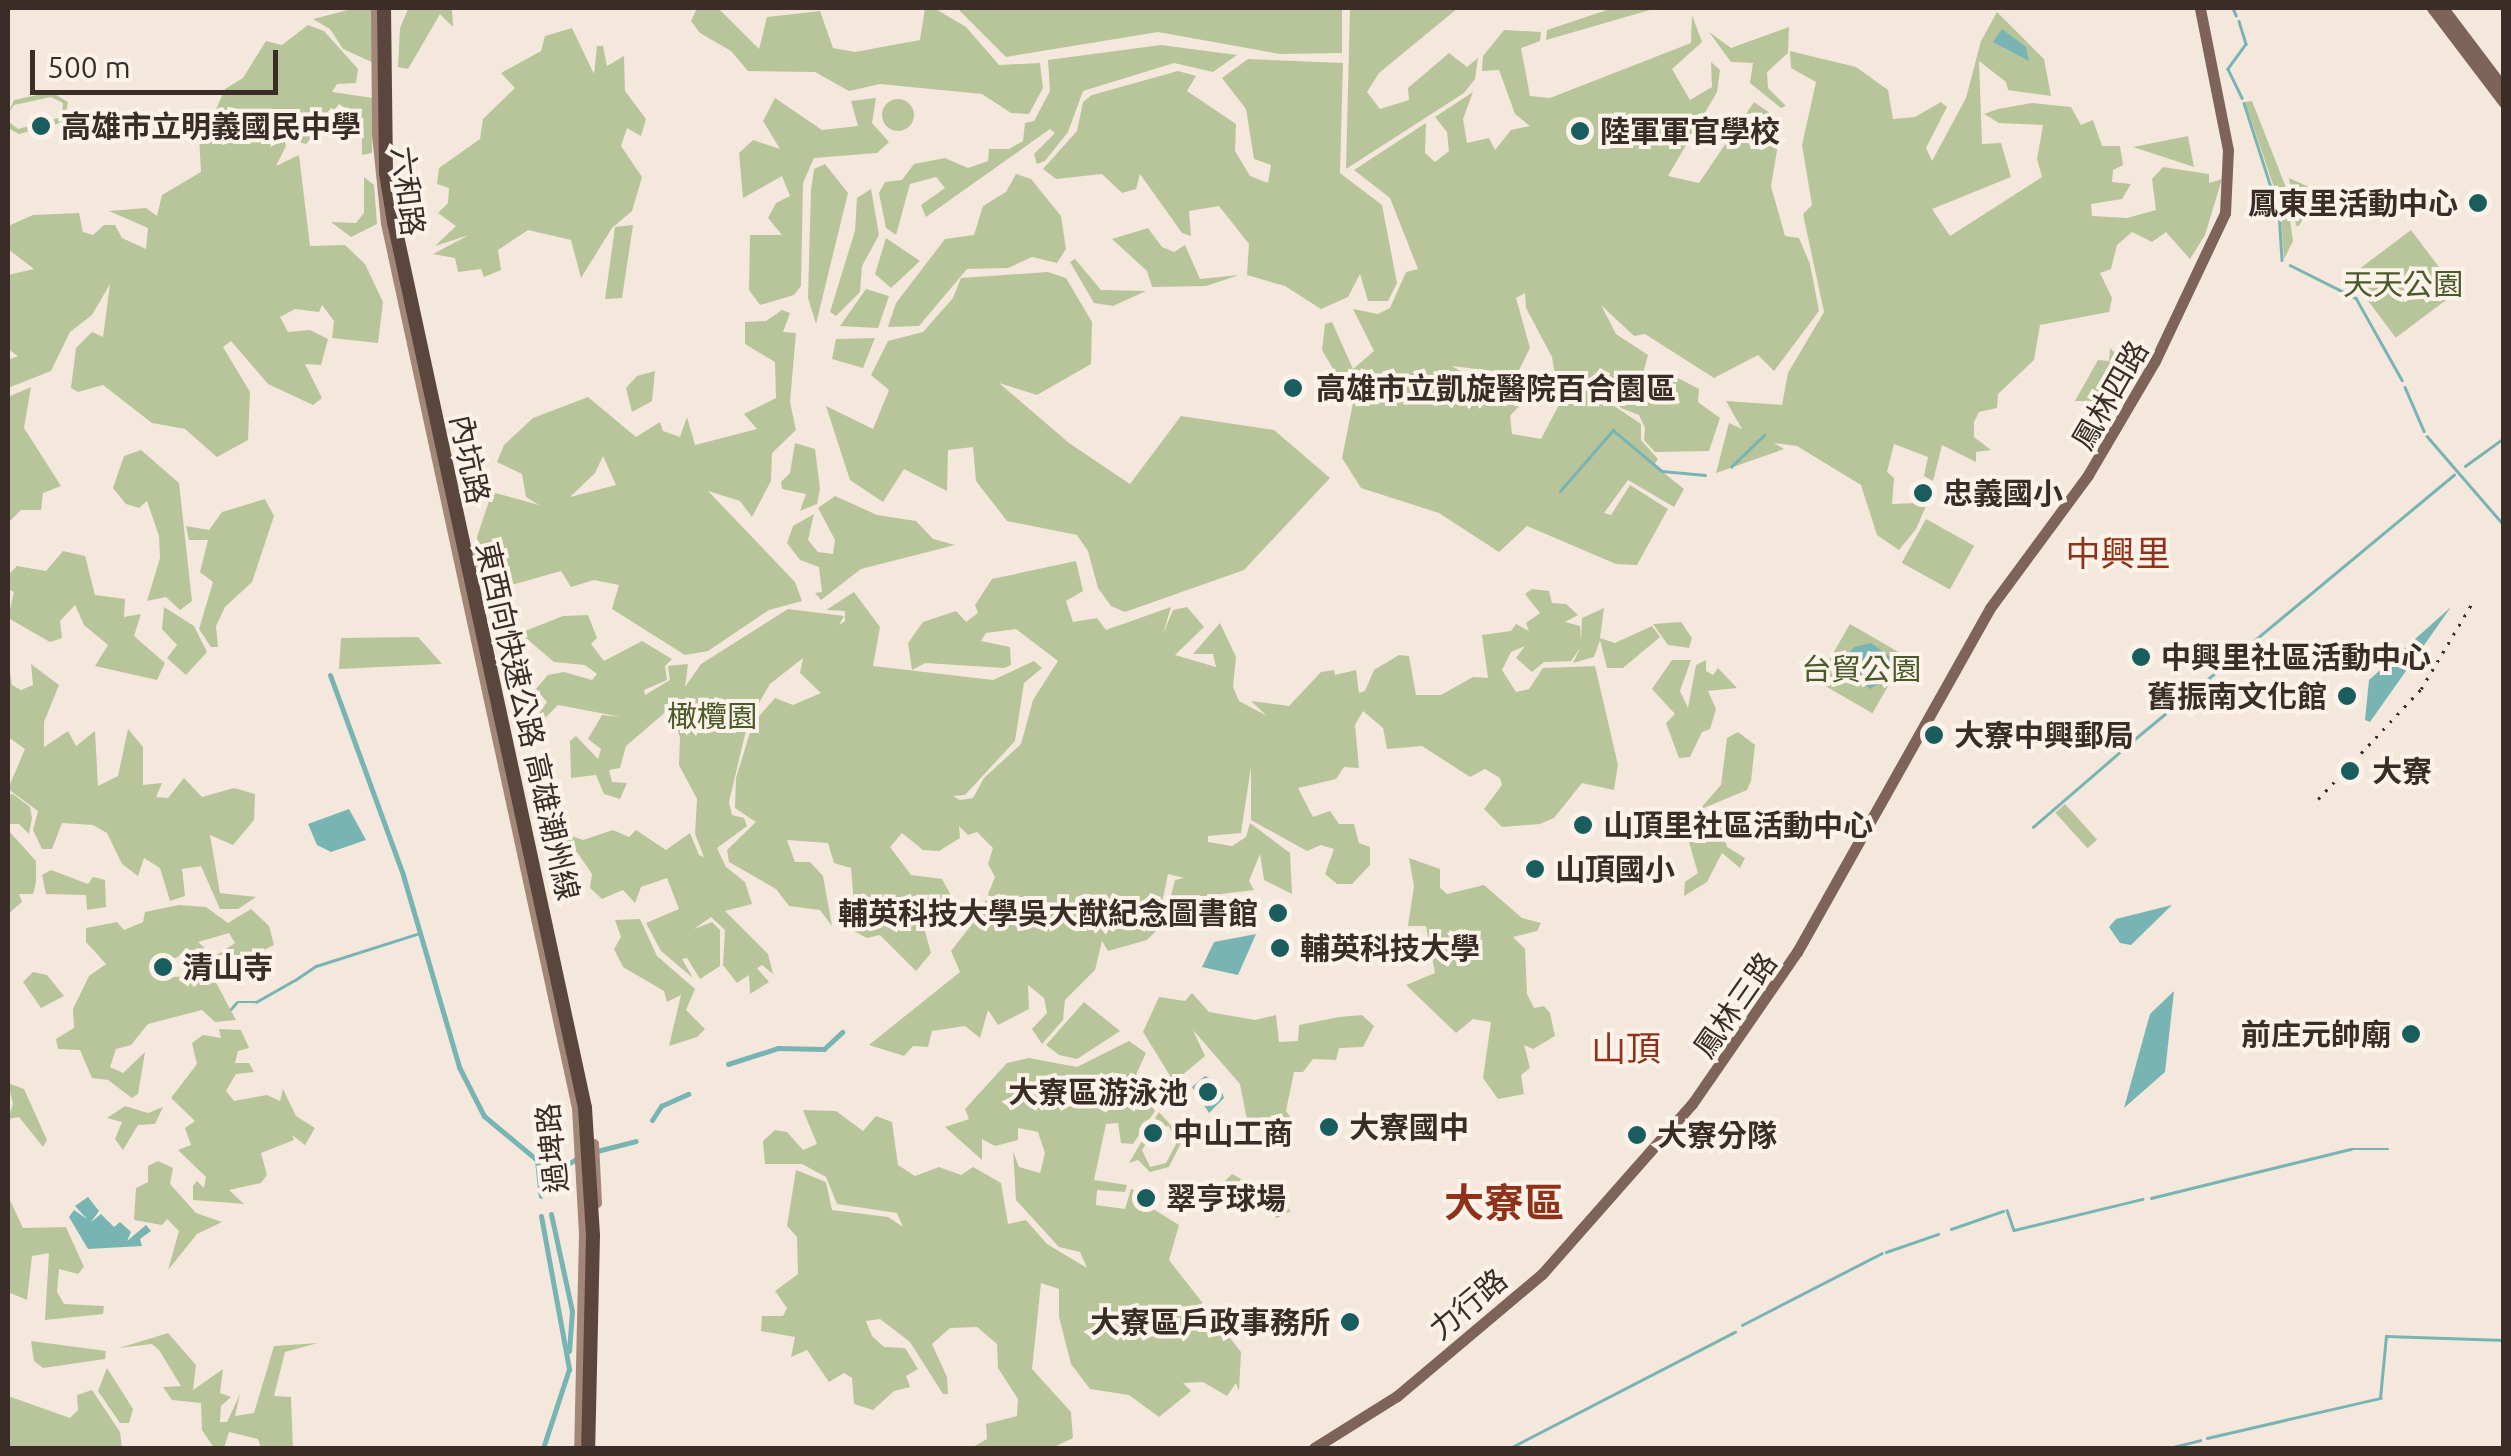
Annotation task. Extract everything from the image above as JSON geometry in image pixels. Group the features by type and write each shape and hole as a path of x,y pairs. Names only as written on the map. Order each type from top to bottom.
{"highway":[{"name":"東西向快速公路 高雄潮州線","path":"381,8 380,134 389,223 442,494 580,1108 588,1235 585,1448"}],"main road":[{"name":"六和路","path":"381,8 378,173 409,313"},
{"name":"六和路","path":"381,8 388,81 389,173 409,313"},
{"name":"鳳林四路","path":"1858,851 1990,608 2088,475 2166,342 2225,213 2230,150 2202,8"},
{"path":"2432,8 2504,103"},
{"path":"2443,8 2504,89"},
{"name":"內坑路","path":"409,313 519,848"},
{"name":"內坑路","path":"409,313 532,850"},
{"name":"過埤路","path":"519,848 581,1154 585,1448"},
{"name":"過埤路","path":"532,850 594,1149 585,1448"},
{"name":"鳳林三路","path":"1633,1172 1750,1023 1858,851"},
{"name":"力行路","path":"1317,1448 1397,1396 1542,1274 1633,1172"}],"green space":[{"path":"356,8 374,8 374,63 343,49 330,29 313,19"},
{"path":"452,8 453,27 440,14 408,69 398,67 400,28 408,9"},
{"path":"697,8 718,8 759,49 767,17 820,11 833,48 855,52 920,40 925,8 934,8 966,27 999,65 1040,63 1043,88 1029,114 1011,113 982,94 880,84 849,91 815,72 748,71 731,51 700,33 691,21"},
{"path":"957,8 1342,8 1342,53 1280,54 1158,32 1006,57"},
{"path":"1350,8 1458,8 1379,73 1367,92 1380,109 1409,100 1408,88 1449,53 1467,67 1478,58 1475,79 1464,93 1346,169"},
{"path":"1613,8 1657,8 1546,40 1547,30"},
{"path":"1997,12 2044,59 2051,96 2008,90 2006,82 1979,61 1982,144 2001,143 2011,177 1932,209 1950,236 2042,177 2037,159 2043,125 1999,123 1984,114 1998,109 2032,103 2071,107 2081,125 2093,120 2102,146 2120,146 2123,165 2113,170 2112,182 2131,184 2122,199 2091,204 2092,216 2127,218 2156,210 2152,179 2163,167 2209,174 2209,183 2222,179 2205,235 2190,259 2166,232 2152,242 2132,232 2117,245 2111,269 2100,273 2112,298 2109,312 2040,325 2034,360 1998,394 1997,408 1979,412 1974,422 1974,437 1991,450 1976,452 1976,462 1942,445 1933,481 1924,476 1928,457 1894,444 1887,472 1894,478 1892,504 1915,503 1926,486 1933,490 1916,529 1899,550 1877,535 1861,485 1797,446 1774,443 1784,449 1716,473 1729,423 1742,429 1726,401 1782,405 1788,373 1824,312 1803,214 1812,205 1802,145 1816,82 1791,68 1790,51 1856,67 1888,90 1893,119 1915,117 1941,102 1947,107 1926,148 1932,161 1966,98 1981,41"},
{"path":"1692,15 1702,42 1672,69 1690,100 1712,87 1711,62 1720,70 1717,92 1668,176 1699,183 1754,102 1773,115 1779,139 1771,186 1785,236 1799,238 1810,264 1819,311 1774,371 1758,355 1714,378 1645,334 1634,336 1601,305 1616,334 1648,355 1643,374 1652,391 1674,376 1699,389 1698,402 1720,418 1709,451 1655,452 1644,440 1645,428 1639,415 1621,408 1595,382 1558,393 1552,357 1526,308 1525,293 1516,298 1530,348 1517,374 1452,366 1519,406 1510,416 1512,434 1541,439 1562,399 1589,389 1641,424 1641,440 1658,459 1654,465 1684,489 1674,507 1628,480 1604,513 1611,515 1630,485 1668,509 1637,565 1616,564 1527,526 1499,552 1439,513 1361,488 1342,458 1353,403 1322,350 1325,324 1332,322 1353,369 1374,351 1353,309 1378,314 1390,308 1406,272 1418,269 1390,198 1354,170 1426,123 1425,153 1435,162 1449,151 1447,132 1435,117 1473,92 1463,119 1467,143 1489,138 1495,150 1511,130 1530,126 1515,114 1499,70 1482,71 1483,56 1504,30 1541,32 1540,41 1521,48 1530,96 1550,98 1691,43"},
{"path":"308,25 324,31 358,69 356,83 337,84 332,92 373,98 372,153 362,155 362,119 339,104 306,144 283,137 286,146 276,166 299,155 310,246 345,245 365,264 383,302 378,343 332,338 334,321 322,305 319,312 295,309 280,317 288,332 310,330 328,339 321,365 305,364 322,398 313,405 268,384 231,341 223,347 250,392 248,440 217,457 185,429 152,423 103,385 78,392 71,388 76,348 92,332 103,337 110,284 92,315 70,332 51,371 8,388 8,360 18,356 8,349 8,275 34,269 8,249 8,226 33,215 79,213 83,232 93,235 104,225 115,225 122,238 146,249 148,228 109,211 146,208 157,216 162,195 201,172 199,136 205,127 226,124 210,123 225,89 243,78 266,41 282,45"},
{"path":"1789,27 1788,53 1767,72 1768,88 1786,106 1781,108 1750,83 1753,63 1731,62 1709,32 1731,48"},
{"path":"572,28 594,74 597,46 603,46 607,66 624,56 625,91 646,119 641,136 627,128 621,146 642,177 632,211 612,228 581,278 571,240 528,230 498,250 501,270 484,277 481,269 458,272 455,258 433,254 469,235 435,246 456,226 438,213 448,203 449,188 437,184 439,168 480,139 483,119 515,88 501,73 541,51 545,36"},
{"path":"1161,45 1237,55 1213,72 1174,63 1083,91 1068,132 1045,161 1037,164 1034,154 1055,133 1050,129 926,217 921,205 945,188 936,177 910,184 896,235 886,228 879,193 885,182 902,180 914,164 945,158 968,168 988,161 989,149 1009,149 1023,141 1025,123 1034,121 1050,91 1048,60"},
{"path":"1248,59 1343,63 1340,173 1382,205 1397,283 1388,301 1368,301 1360,274 1348,297 1321,309 1285,286 1247,275 1249,244 1219,206 1189,211 1191,236 1182,233 1140,174 1136,189 1122,193 1102,174 1056,179 1043,169 1077,131 1083,102 1092,95 1178,71 1196,76 1187,91 1236,124 1235,151 1250,176 1268,183 1271,165 1254,159 1246,109 1222,78"},
{"path":"51,92 68,102 64,122 19,134 8,128 8,121 18,129 62,117 63,103 51,97 14,105 8,114 14,100"},
{"path":"775,98 822,130 858,126 851,101 876,98 872,123 889,142 877,153 814,158 803,183 801,286 794,295 760,305 749,290 750,235 782,235 768,218 776,203 790,196 782,176 743,198 739,153 753,140 780,149 763,121"},
{"path":"898,99 910,103 914,115 910,127 898,131 886,127 882,115 886,103"},
{"path":"2252,101 2285,185 2293,241 2284,259 2280,205 2245,102"},
{"path":"2188,136 2194,167 2133,147"},
{"path":"825,164 848,193 816,324 808,298 811,190 814,169"},
{"path":"1016,174 1031,179 1061,216 1066,249 1057,263 1032,257 1008,268 967,269 919,326 888,327 896,303 945,239 974,235 983,206 1006,192"},
{"path":"364,177 374,185 377,224 351,237 331,222 356,223 364,213"},
{"path":"2289,178 2318,191 2299,226 2296,226"},
{"path":"871,189 879,235 862,266 860,292 836,316 830,312 855,231 857,198"},
{"path":"633,225 622,298 605,299 615,227"},
{"path":"1148,228 1162,247 1174,252 1185,245 1200,279 1239,275 1206,286 1152,287 1147,271 1112,239"},
{"name":"天天公園","path":"2411,230 2457,291 2396,338 2350,276"},
{"path":"886,238 920,261 891,288 875,274"},
{"path":"1075,259 1101,290 1146,291 1113,306 1094,303 1070,262"},
{"path":"1048,272 1066,278 1092,322 1091,364 1037,395 999,383 1069,443 1130,484 1181,416 1274,430 1330,478 1244,570 1125,612 1111,606 1098,588 1088,551 1077,535 1007,521 976,481 973,447 948,450 947,491 904,469 883,502 850,480 826,406 873,429 889,390 871,375 888,341 923,332 953,298 961,278"},
{"path":"866,289 889,296 878,328 840,326"},
{"path":"782,310 790,313 783,332 796,333 790,402 796,430 772,453 771,481 752,517 740,501 708,491 795,582 802,601 769,610 708,651 685,655 612,609 619,585 594,580 571,587 561,571 487,592 484,570 471,566 470,558 492,492 539,505 526,497 522,474 497,462 504,445 533,418 588,397 636,437 660,422 663,431 680,437 687,417 695,445 757,429 744,414 776,398 775,362 745,344 745,322 766,321","holes":["603,456 616,485 570,497 595,473"]},
{"path":"875,338 863,368 832,359 836,339"},
{"path":"2110,348 2124,362 2122,380 2102,401 2075,401 2098,360 2109,361"},
{"path":"655,371 652,401 632,412 626,388 637,376"},
{"path":"31,387 24,428 61,486 43,493 41,510 21,510 8,523 8,397"},
{"path":"795,443 815,449 820,489 817,504 800,511 806,494 782,489 781,482 790,473"},
{"path":"141,450 179,483 192,601 180,610 166,597 147,601 160,558 159,536 147,501 139,508 126,504 113,488 124,456"},
{"path":"835,496 877,515 916,521 933,539 955,545 861,569 821,600 815,593 822,592 819,567 800,560 787,543 793,526 814,514 808,540 818,552 833,554 835,540 818,508"},
{"path":"265,499 274,516 252,582 225,607 216,626 218,647 211,647 199,629 213,582 200,572 208,540 189,540 186,526 209,530 222,512"},
{"path":"1926,519 1974,546 1950,589 1902,563"},
{"path":"63,551 85,556 95,595 125,599 124,617 141,614 134,636 165,663 157,680 95,666 108,645 84,625 75,605 60,621 62,638 50,642 8,618 14,592 8,589 8,575 17,566 46,571"},
{"name":"橄欖園","path":"1076,561 1083,591 1066,601 1073,622 1097,618 1106,630 1171,607 1163,634 1173,610 1187,607 1204,627 1175,655 1216,667 1213,654 1193,654 1220,623 1236,657 1233,687 1239,701 1267,716 1251,701 1289,706 1321,672 1334,670 1335,675 1356,670 1359,693 1365,691 1374,670 1399,655 1409,656 1416,695 1441,695 1473,677 1488,678 1482,635 1511,631 1516,624 1529,631 1526,623 1540,613 1525,594 1532,589 1549,591 1552,603 1566,604 1578,615 1565,622 1580,626 1581,641 1582,618 1604,608 1600,638 1615,643 1652,626 1660,637 1623,668 1607,668 1600,640 1594,657 1573,663 1580,648 1571,661 1544,662 1532,672 1516,658 1525,646 1511,652 1502,670 1516,692 1529,689 1543,668 1595,666 1618,765 1614,790 1582,783 1554,818 1540,824 1502,827 1484,809 1502,785 1500,778 1485,769 1470,777 1422,746 1387,749 1383,728 1363,711 1355,725 1359,768 1344,767 1336,779 1298,788 1313,817 1330,811 1339,824 1354,824 1359,843 1370,847 1370,865 1352,884 1337,884 1325,874 1334,849 1321,845 1307,851 1251,820 1251,767 1241,833 1208,836 1208,842 1232,846 1246,837 1250,823 1290,853 1292,894 1264,880 1260,854 1249,881 1254,890 1205,896 1203,907 1169,903 1175,880 1184,878 1168,874 1156,931 1147,940 1108,951 1102,941 1095,970 1065,1000 1063,1020 1042,1044 1032,1029 1047,1013 1044,998 1028,985 1029,1009 998,1025 988,1010 980,1038 965,1026 932,1031 928,1047 913,1046 904,1056 869,1045 960,972 951,951 980,914 995,877 988,864 993,848 977,832 968,835 959,826 960,838 939,851 923,850 902,833 890,847 911,875 942,879 953,899 925,901 921,917 931,953 916,971 880,935 867,938 850,929 855,916 851,868 834,863 828,843 787,840 795,862 810,862 823,876 832,926 820,910 789,906 776,889 729,862 727,850 756,822 735,808 736,778 753,723 775,698 793,705 821,693 800,673 803,658 770,684 748,722 729,802 732,815 744,818 747,826 717,848 726,867 745,882 752,904 725,911 768,954 773,974 762,965 757,968 769,982 750,994 749,975 737,983 723,965 725,930 711,917 694,929 712,922 720,930 720,966 700,979 687,958 682,959 693,978 661,951 646,923 679,909 667,878 641,887 635,903 623,890 602,899 590,888 592,874 577,852 567,851 558,831 583,840 613,830 629,837 636,830 666,850 690,833 699,855 704,857 695,834 697,799 679,765 680,737 669,709 626,746 620,768 609,770 612,782 627,783 620,799 604,794 596,775 571,778 570,741 576,736 598,759 601,749 588,739 602,715 621,717 558,705 543,720 538,715 547,702 536,689 548,675 564,672 592,680 597,674 585,665 554,662 520,633 563,616 588,615 597,638 591,644 604,661 642,641 672,659 665,666 667,680 644,690 645,695 670,680 668,666 688,664 685,687 701,664 788,609 844,616 839,625 845,621 845,611 826,610 854,592 880,627 873,666 993,680 1034,661 1042,668 1024,683 1015,741 965,795 953,796 960,800 973,798 984,778 1021,744 1033,700 1058,661 1016,629 986,633 981,641 1010,647 1011,665 1004,668 925,663 912,670 908,643 923,622 956,611 966,622 978,613 975,605 992,579"},
{"path":"164,607 194,626 207,652 186,675 167,658 177,645 162,629"},
{"path":"1681,622 1692,638 1689,648 1668,645 1653,624"},
{"name":"台貿公園","path":"1850,624 1905,656 1872,713 1817,681"},
{"path":"418,637 442,664 339,669 341,638"},
{"path":"8,660 12,685 21,690 33,685 31,664 59,685 44,722 44,747 68,731 76,746 95,731 98,786 118,776 128,729 143,747 143,785 162,783 156,797 168,798 184,778 202,797 234,788 255,794 254,820 233,845 210,835 220,893 256,897 238,909 220,909 201,866 182,869 185,896 170,901 160,868 144,858 138,876 122,864 107,833 93,825 62,823 52,849 42,849 33,830 38,811 8,789 25,749 8,737"},
{"path":"1672,660 1691,660 1680,691 1688,708 1696,665 1706,660 1706,671 1713,675 1718,668 1737,688 1708,691 1716,709 1710,729 1702,732 1690,757 1679,758 1666,723 1675,714 1652,689"},
{"path":"1738,732 1755,745 1747,790 1699,810 1721,785 1727,738"},
{"path":"13,794 30,807 32,818 29,834 19,824 9,824 8,830 8,795"},
{"path":"2065,804 2097,840 2087,848 2055,813"},
{"path":"1717,816 1727,847 1745,858 1740,868 1722,853 1707,882 1684,896 1685,882 1698,873 1688,839 1697,817"},
{"path":"8,830 36,861 36,882 33,894 19,894 22,902 8,914"},
{"path":"1409,858 1440,869 1440,888 1447,894 1484,885 1522,918 1541,923 1537,931 1513,937 1525,949 1527,994 1534,1008 1544,1006 1550,1013 1555,1036 1533,1049 1524,1045 1530,1068 1521,1075 1524,1094 1498,1099 1483,1078 1491,1022 1473,1019 1456,1033 1406,985 1435,973 1426,926 1408,926 1414,886"},
{"path":"51,870 88,884 93,877 105,880 106,907 87,910 86,895 46,894 42,875"},
{"path":"179,905 206,907 228,923 251,909 269,926 274,945 242,960 245,978 230,964 218,970 214,957 235,943 229,933 198,942 211,954 188,953 154,966 156,978 212,975 236,1020 215,1022 202,1010 148,1024 131,1045 116,1049 110,1067 123,1073 145,1052 138,1094 132,1098 108,1080 92,1078 80,1050 58,1049 56,1039 74,1028 73,1009 89,976 106,964 86,942 86,928 117,922 124,930 143,922 145,912"},
{"path":"640,919 657,956 695,989 686,1010 705,1029 697,1037 669,1046 681,995 667,1002 664,991 623,967 614,949 621,937 615,920"},
{"path":"33,972 47,975 64,996 41,1008 23,982"},
{"path":"1192,993 1209,1012 1255,1020 1276,1015 1279,1042 1298,1041 1299,1025 1339,1017 1362,1015 1374,1026 1363,1047 1339,1048 1336,1060 1313,1059 1303,1072 1294,1072 1286,1111 1296,1125 1266,1118 1249,1130 1240,1084 1193,1030 1205,1056 1174,1082 1143,1032 1159,997 1185,1001"},
{"path":"1084,1002 1120,1031 1077,1059 1059,1055 1046,1045"},
{"path":"219,1029 241,1030 249,1048 238,1051 235,1063 249,1063 254,1072 236,1074 226,1091 234,1101 267,1095 280,1101 283,1089 296,1116 315,1128 305,1145 292,1135 294,1140 261,1153 267,1175 261,1183 229,1190 244,1204 193,1200 193,1186 197,1181 204,1188 206,1177 178,1150 191,1145 185,1128 195,1121 171,1098 197,1064 192,1043 203,1035 221,1038"},
{"path":"1129,1041 1146,1053 1134,1079 1155,1111 1133,1144 1121,1143 1118,1123 1106,1124 1094,1180 1127,1185 1125,1192 1097,1190 1096,1205 1125,1209 1131,1189 1154,1198 1150,1207 1179,1225 1169,1260 1241,1352 1239,1391 1236,1383 1227,1396 1203,1382 1183,1383 1191,1391 1159,1417 1129,1395 1090,1389 1071,1364 1059,1317 1059,1289 1041,1283 1032,1369 1071,1412 1073,1438 1052,1448 971,1448 987,1439 986,1424 1017,1416 1018,1399 998,1368 997,1344 977,1327 950,1328 932,1344 947,1377 948,1394 943,1394 910,1342 880,1319 866,1321 872,1336 884,1347 905,1348 918,1369 906,1376 910,1387 894,1391 873,1410 854,1404 852,1378 844,1373 829,1382 807,1350 791,1357 795,1337 761,1331 762,1316 783,1316 787,1308 775,1291 798,1274 797,1237 787,1226 796,1170 826,1182 832,1210 888,1217 903,1227 897,1213 837,1204 826,1177 802,1164 765,1164 763,1141 775,1130 787,1132 803,1150 817,1144 803,1110 836,1111 863,1131 876,1116 892,1122 898,1165 915,1176 939,1167 961,1175 973,1167 1001,1183 1008,1224 1026,1220 1047,1244 1087,1268 1080,1252 1059,1247 1016,1200 1013,1151 1019,1167 1040,1173 1045,1153 1038,1132 1018,1128 1018,1140 995,1146 982,1139 982,1160 945,1127 969,1119 965,1109 1007,1063 1029,1058 1077,1067"},
{"path":"8,1083 24,1089 47,1140 43,1147 19,1117 8,1119 13,1104"},
{"path":"125,1106 148,1113 163,1107 155,1124 138,1125 123,1150 115,1139 122,1122 107,1118"},
{"path":"1159,1112 1183,1139 1169,1167 1150,1172 1138,1160 1129,1163","holes":["1169,1126 1176,1144 1166,1163 1150,1167 1142,1150 1156,1127"]},
{"path":"158,1161 173,1168 170,1184 196,1213 222,1222 197,1234 168,1270 179,1231 167,1219 162,1225 134,1220 136,1188 148,1182 148,1166"},
{"path":"1232,1174 1273,1196 1291,1211 1277,1218 1223,1183"},
{"path":"8,1196 23,1228 66,1227 84,1267 78,1274 59,1269 57,1292 64,1304 104,1306 103,1314 45,1320 49,1253 32,1256 27,1300 8,1292"},
{"path":"168,1333 196,1365 193,1390 223,1369 220,1393 231,1397 221,1406 220,1422 227,1422 240,1394 235,1416 254,1413 274,1346 318,1343 285,1352 274,1396 291,1397 293,1448 261,1448 258,1439 229,1432 224,1448 214,1448 202,1430 201,1403 172,1400 163,1387 181,1386 159,1350 152,1344 119,1348"},
{"path":"31,1341 106,1351 105,1359 43,1368 34,1361"},
{"path":"107,1368 133,1409 129,1423 120,1423 98,1391"},
{"path":"92,1390 120,1432 122,1448 8,1448 8,1396 70,1418 78,1410 77,1395"}],"water":[{"path":"2002,29 2026,47 2029,61 1993,42"},
{"path":"2451,607 2370,722 2365,720 2369,680"},
{"path":"1871,643 1893,659 1882,673 1886,679 1870,689 1840,665 1854,647"},
{"path":"349,809 366,840 331,852 317,845 308,824"},
{"path":"2172,905 2131,945 2120,943 2109,927 2116,919"},
{"path":"1256,934 1238,975 1202,967 1214,942"},
{"path":"2174,991 2165,1072 2124,1108 2150,1014"},
{"name":"大寮區游泳池","path":"1205,1076 1219,1083 1224,1098 1209,1113 1192,1087"},
{"path":"88,1197 99,1211 91,1222 101,1214 114,1227 120,1222 131,1232 127,1241 146,1225 151,1231 140,1239 142,1246 88,1249 69,1217 74,1210 87,1219 75,1206"}],"waterway":[{"path":"2233,8 2236,15"},
{"path":"2239,21 2246,44 2228,69 2242,98"},
{"path":"2244,103 2279,212 2282,260"},
{"path":"2290,265 2356,298 2402,380"},
{"path":"2405,387 2424,431"},
{"path":"1560,491 1613,430 1662,471 1705,475"},
{"path":"1731,467 1764,435"},
{"path":"2427,436 2502,523"},
{"path":"2465,466 2504,438"},
{"path":"2173,708 2454,475"},
{"path":"330,675 403,875 459,1067 484,1116 537,1160 541,1196"},
{"path":"2124,748 2165,714"},
{"path":"2033,827 2120,752"},
{"path":"295,980 316,966 420,933"},
{"path":"238,1002 256,1002 293,981"},
{"path":"231,1009 236,1003"},
{"path":"728,1064 778,1048 824,1049 842,1032"},
{"path":"652,1120 661,1106 688,1094"},
{"path":"593,1152 636,1141"},
{"path":"2151,1198 2351,1149 2388,1149"},
{"path":"545,1190 552,1174 578,1158"},
{"path":"2007,1210 2014,1230 2142,1199"},
{"path":"1951,1229 2003,1211"},
{"path":"551,1214 572,1311 569,1351"},
{"path":"541,1216 569,1369 543,1448"},
{"path":"1886,1252 1938,1234"},
{"path":"1742,1325 1882,1253"},
{"path":"1510,1448 1735,1332"},
{"path":"2207,1438 2380,1398 2386,1336 2504,1340"},
{"path":"2169,1448 2200,1440"}],"railway":[{"path":"2318,799 2421,689 2472,603"}],"place":[{"name":"高雄市立明義國民中學","path":"41,126"},
{"name":"陸軍軍官學校","path":"1580,131"},
{"name":"鳳東里活動中心","path":"2478,203"},
{"name":"高雄市立凱旋醫院百合園區","path":"1293,388"},
{"name":"忠義國小","path":"1923,493"},
{"name":"中興里社區活動中心","path":"2141,657"},
{"name":"舊振南文化館","path":"2347,696"},
{"name":"大寮中興郵局","path":"1934,735"},
{"name":"大寮","path":"2350,771"},
{"name":"山頂里社區活動中心","path":"1583,825"},
{"name":"山頂國小","path":"1535,869"},
{"name":"輔英科技大學吳大猷紀念圖書館","path":"1278,913"},
{"name":"輔英科技大學","path":"1280,948"},
{"name":"清山寺","path":"163,967"},
{"name":"前庄元帥廟","path":"2411,1034"},
{"name":"大寮區游泳池","path":"1208,1092"},
{"name":"大寮國中","path":"1329,1127"},
{"name":"中山工商","path":"1153,1133"},
{"name":"大寮分隊","path":"1637,1135"},
{"name":"翠亨球場","path":"1146,1198"},
{"name":"大寮區戶政事務所","path":"1350,1322"}],"district":[{"name":"中興里","path":"2118,553"},
{"name":"山頂","path":"1626,1048"},
{"name":"大寮區","path":"1504,1203"}]}
